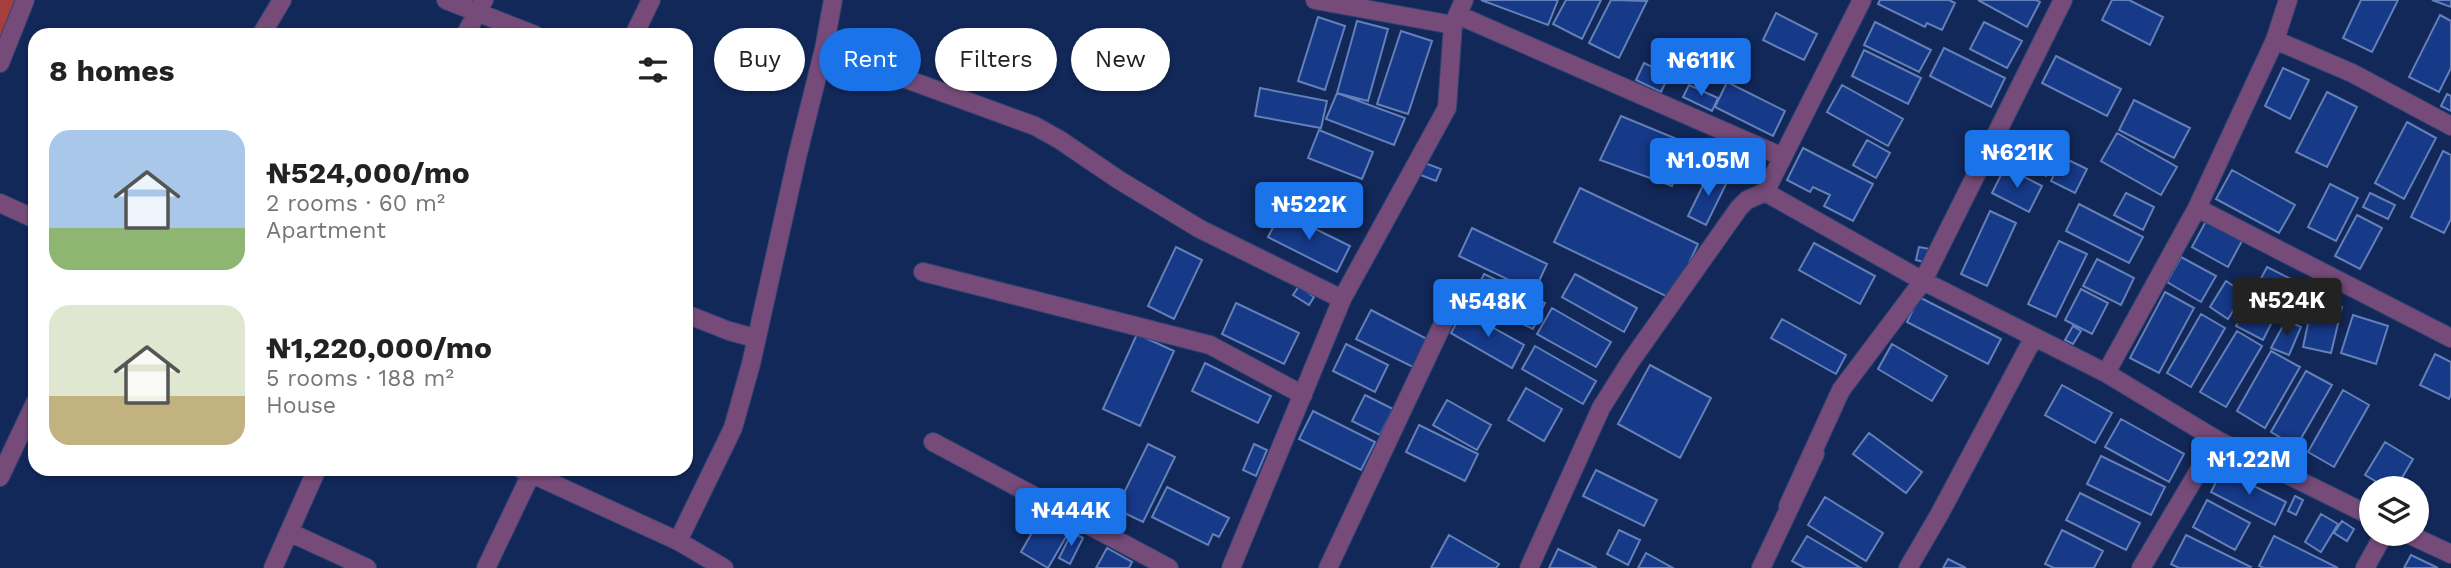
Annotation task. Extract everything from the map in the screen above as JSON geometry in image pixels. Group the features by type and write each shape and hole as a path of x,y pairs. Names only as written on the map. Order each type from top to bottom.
{"street":[{"path":"0,63 25,0"},
{"path":"265,28 282,0"},
{"path":"446,0 481,6 522,28"},
{"path":"637,28 651,0"},
{"path":"828,28 833,0"},
{"path":"1315,0 1458,13 1783,157"},
{"path":"1529,568 1608,397 1739,208 1747,200 1765,192 1862,0"},
{"path":"1760,568 1815,454 1788,506 1841,390 1923,281 2063,0"},
{"path":"2106,373 2197,208 2275,40 2288,0"},
{"path":"469,28 481,6"},
{"path":"1231,568 1342,299 1447,108 1458,13"},
{"path":"2275,40 2351,73 2451,126"},
{"path":"678,541 733,428 751,364 819,70"},
{"path":"921,84 1035,126 1200,229 1342,299"},
{"path":"1765,192 1923,281 2106,373 2217,440 2359,510"},
{"path":"0,203 28,216"},
{"path":"2197,208 2451,338"},
{"path":"923,272 1210,345 1303,394"},
{"path":"1328,568 1455,298"},
{"path":"693,317 755,338"},
{"path":"1908,568 2034,337"},
{"path":"0,477 28,417"},
{"path":"2141,568 2217,440"},
{"path":"933,442 1169,568"},
{"path":"273,568 314,476"},
{"path":"486,568 524,476"},
{"path":"535,476 678,541 724,568"},
{"path":"289,532 367,568"},
{"path":"2429,544 2451,554"},
{"path":"2365,568 2377,546"}],"shaded area":[{"path":"0,0 23,0 0,55"}],"building":[{"path":"1481,0 1558,0 1548,25"},
{"path":"1566,0 1601,0 1582,39 1553,24"},
{"path":"1611,0 1647,1 1619,58 1589,43"},
{"path":"1880,0 1949,0 1955,3 1942,30 1927,23 1925,27 1878,4"},
{"path":"1978,0 2036,0 2040,2 2027,27"},
{"path":"2112,0 2129,0 2163,17 2150,45 2102,20"},
{"path":"2361,0 2398,0 2372,52 2343,38"},
{"path":"2432,0 2451,0 2451,7"},
{"path":"1776,13 1817,34 1804,60 1763,40"},
{"path":"2440,15 2451,21 2451,68 2439,92 2409,77"},
{"path":"1318,17 1345,26 1325,90 1298,81"},
{"path":"1357,21 1388,29 1368,101 1337,93"},
{"path":"1875,22 1931,50 1919,72 1864,45"},
{"path":"1984,22 2022,41 2007,68 1970,49"},
{"path":"1401,31 1432,41 1408,114 1377,104"},
{"path":"1944,48 2005,78 1991,107 1930,76"},
{"path":"1864,50 1921,78 1908,104 1852,76"},
{"path":"2056,56 2121,89 2107,116 2042,83"},
{"path":"1644,63 1669,75 1661,92 1636,80"},
{"path":"2283,68 2309,80 2290,119 2265,106"},
{"path":"1727,82 1785,111 1773,136 1715,107"},
{"path":"1689,85 1718,98 1712,111 1683,97"},
{"path":"1842,85 1903,119 1888,146 1827,112"},
{"path":"1260,88 1327,101 1321,128 1255,116"},
{"path":"2327,92 2357,107 2327,167 2296,152"},
{"path":"1337,93 1405,118 1394,145 1326,119"},
{"path":"2447,94 2451,96 2451,111 2441,106"},
{"path":"2134,100 2190,128 2174,158 2119,130"},
{"path":"1621,116 1689,144 1672,186 1600,160"},
{"path":"2407,122 2436,138 2404,199 2375,183"},
{"path":"1319,130 1373,152 1362,179 1308,158"},
{"path":"2117,133 2177,167 2161,195 2101,161"},
{"path":"2029,137 2058,153 2046,176 2016,160"},
{"path":"1867,140 1890,153 1876,178 1853,165"},
{"path":"1803,148 1873,184 1853,221 1824,206 1830,195 1813,187 1810,192 1787,180"},
{"path":"2443,151 2451,155 2451,219 2444,233 2411,217"},
{"path":"2062,157 2087,169 2075,193 2051,181"},
{"path":"1422,162 1441,169 1436,181 1418,174"},
{"path":"2005,167 2042,186 2029,212 1992,193"},
{"path":"2232,170 2295,205 2279,233 2216,199"},
{"path":"1710,171 1728,180 1706,225 1688,216"},
{"path":"2330,184 2358,198 2336,241 2308,227"},
{"path":"1580,188 1698,244 1672,299 1554,242"},
{"path":"2126,193 2154,207 2143,230 2114,215"},
{"path":"2370,193 2395,205 2388,219 2363,207"},
{"path":"2079,204 2143,237 2129,263 2066,231"},
{"path":"1990,211 2016,223 1987,286 1961,274"},
{"path":"1281,212 1350,246 1337,272 1268,237"},
{"path":"2357,215 2382,228 2360,269 2335,256"},
{"path":"2206,221 2242,241 2228,267 2192,247"},
{"path":"1472,228 1547,264 1534,292 1459,256"},
{"path":"2059,241 2087,254 2056,317 2028,304"},
{"path":"1814,243 1875,276 1860,304 1799,270"},
{"path":"1176,247 1202,260 1174,319 1148,306"},
{"path":"1919,247 1930,249 1927,263 1916,260"},
{"path":"2181,257 2216,276 2201,302 2167,282"},
{"path":"2097,259 2134,278 2121,305 2083,286"},
{"path":"2267,267 2293,280 2263,340 2236,326"},
{"path":"1484,274 1545,303 1533,329 1472,299"},
{"path":"1575,274 1637,308 1624,332 1562,297"},
{"path":"2226,281 2244,293 2228,319 2210,307"},
{"path":"1299,286 1314,297 1309,305 1293,295"},
{"path":"2081,289 2108,303 2092,334 2065,320"},
{"path":"2165,292 2194,308 2159,373 2130,358"},
{"path":"1919,297 2001,339 1988,364 1907,322"},
{"path":"2313,300 2342,307 2331,353 2303,347"},
{"path":"1236,303 1299,333 1284,364 1222,334"},
{"path":"1552,308 1611,342 1596,367 1537,334"},
{"path":"1371,310 1427,339 1413,367 1356,339"},
{"path":"1463,311 1524,345 1512,368 1451,333"},
{"path":"2201,314 2225,328 2191,387 2167,373"},
{"path":"2353,315 2388,326 2376,364 2341,353"},
{"path":"1782,319 1846,355 1836,374 1771,338"},
{"path":"2286,320 2301,327 2289,355 2271,348"},
{"path":"2073,326 2081,331 2073,344 2065,340"},
{"path":"2237,331 2262,346 2226,407 2200,392"},
{"path":"1137,334 1174,351 1140,426 1103,409"},
{"path":"1346,344 1388,365 1375,392 1333,371"},
{"path":"1892,344 1947,376 1932,401 1878,369"},
{"path":"1535,346 1596,381 1583,404 1522,369"},
{"path":"2271,351 2300,367 2265,428 2237,411"},
{"path":"2435,354 2451,362 2449,399 2420,385"},
{"path":"1205,363 1271,396 1258,423 1192,391"},
{"path":"1650,365 1711,398 1680,458 1618,424"},
{"path":"2306,371 2332,385 2296,447 2271,432"},
{"path":"2062,385 2112,413 2095,443 2045,415"},
{"path":"1526,388 1562,409 1544,441 1508,420"},
{"path":"2343,390 2369,405 2334,467 2308,452"},
{"path":"1365,395 1393,409 1380,435 1352,421"},
{"path":"1447,400 1491,425 1477,450 1433,425"},
{"path":"1313,411 1375,442 1361,470 1299,439"},
{"path":"2121,419 2184,454 2169,482 2105,447"},
{"path":"1419,425 1478,454 1465,481 1406,452"},
{"path":"1869,433 1922,472 1906,493 1853,454"},
{"path":"2385,442 2413,459 2403,476 2365,475"},
{"path":"1148,444 1175,457 1143,522 1116,509"},
{"path":"1254,444 1267,450 1256,476 1243,470"},
{"path":"2101,456 2165,487 2151,515 2087,484"},
{"path":"1596,470 1657,500 1644,526 1583,496"},
{"path":"2222,470 2286,502 2275,525 2211,492"},
{"path":"1167,487 1229,518 1219,537 1213,534 1208,545 1152,517"},
{"path":"2080,493 2140,523 2126,550 2066,520"},
{"path":"2295,496 2303,500 2296,515 2288,511"},
{"path":"1825,497 1883,533 1866,561 1808,525"},
{"path":"2207,500 2250,523 2235,550 2193,527"},
{"path":"2321,514 2338,524 2321,552 2305,542"},
{"path":"1042,515 1070,530 1048,568 1021,552"},
{"path":"2342,521 2354,529 2347,541 2334,533"},
{"path":"1619,530 1640,540 1628,565 1607,554"},
{"path":"2062,530 2103,551 2094,568 2054,568 2045,564"},
{"path":"1072,532 1083,538 1070,564 1059,558"},
{"path":"1449,535 1499,564 1496,568 1431,568"},
{"path":"2186,535 2251,567 2179,568 2171,564"},
{"path":"1807,536 1861,568 1805,568 1792,561"},
{"path":"2274,536 2338,568 2259,566"},
{"path":"1107,548 1132,562 1129,568 1096,568"},
{"path":"1558,549 1597,568 1549,568"},
{"path":"1646,553 1673,568 1638,568"},
{"path":"2411,555 2438,568 2404,568"},
{"path":"1948,559 1966,568 1943,568"}]}
